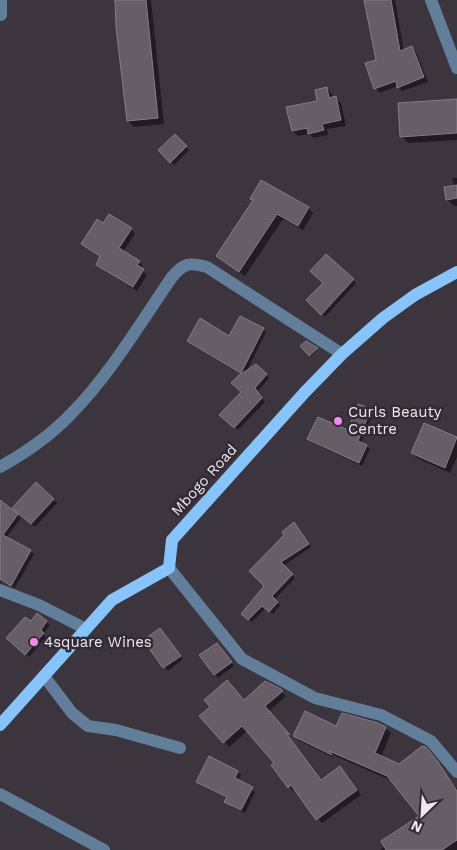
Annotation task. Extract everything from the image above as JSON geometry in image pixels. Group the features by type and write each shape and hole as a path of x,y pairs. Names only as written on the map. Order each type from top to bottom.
{"main road":[{"name":"Mbogo Road","path":"168,568 172,540 305,392 342,354 383,318 415,295 457,272"},
{"path":"0,725 112,600 168,568"}],"street":[{"path":"1,0 1,15"},
{"path":"431,0 457,68"},
{"path":"0,468 47,436 70,416 118,355 172,277 186,264 206,267 342,354"},
{"path":"168,568 242,660 315,698 381,715 431,741 457,772"},
{"path":"0,590 39,605 86,629"},
{"path":"44,676 72,713 88,726 116,730 180,748"},
{"path":"0,794 104,850"}],"building":[{"path":"115,0 146,0 158,118 127,121 116,27"},
{"path":"364,0 391,0 400,51 412,46 424,77 397,88 396,81 374,89 365,63 376,60"},
{"path":"327,87 329,98 336,96 341,120 322,124 324,130 308,134 307,128 292,131 286,107 317,101 315,90"},
{"path":"457,99 457,133 400,137 398,103"},
{"path":"175,134 187,146 170,163 158,150"},
{"path":"261,180 309,207 298,226 277,214 239,272 216,256 253,200 250,199"},
{"path":"457,185 457,198 446,200 444,187"},
{"path":"109,214 132,228 119,248 140,261 137,265 144,269 133,287 96,265 100,256 81,244 97,219 103,223"},
{"path":"326,254 354,279 321,315 306,300 323,283 310,271"},
{"path":"240,316 264,328 241,373 187,341 200,318 229,336"},
{"path":"306,341 318,348 309,356 300,346"},
{"path":"256,364 267,374 255,388 262,398 234,428 219,415 241,392 231,383"},
{"path":"358,404 371,409 358,441 367,445 359,463 307,439 318,417 348,430"},
{"path":"424,423 457,437 445,468 411,453"},
{"path":"36,482 54,499 31,524 12,508"},
{"path":"0,500 18,514 3,535 31,550 11,586 0,579"},
{"path":"294,522 309,544 281,562 293,574 272,596 278,602 269,612 262,606 248,620 241,614 264,586 249,571 284,535 282,532"},
{"path":"37,613 47,621 41,630 44,633 25,655 6,638 25,617 31,621"},
{"path":"160,628 181,656 163,668 143,640"},
{"path":"217,643 232,662 214,675 199,655"},
{"path":"227,680 244,700 265,681 281,689 283,691 265,706 290,735 286,733 321,780 340,766 357,790 316,820 291,785 288,788 271,765 274,763 242,726 223,743 199,716 210,707 204,700"},
{"path":"305,711 336,726 342,713 386,727 375,753 399,764 422,746 426,747 457,791 457,840 442,850 386,850 381,841 419,816 387,776 329,751 332,755 293,736"},
{"path":"209,756 238,771 235,778 253,787 241,810 224,802 227,797 196,782"}],"place":[{"name":"Curls Beauty Centre","path":"338,421"},
{"name":"4square Wines","path":"34,642"}]}
